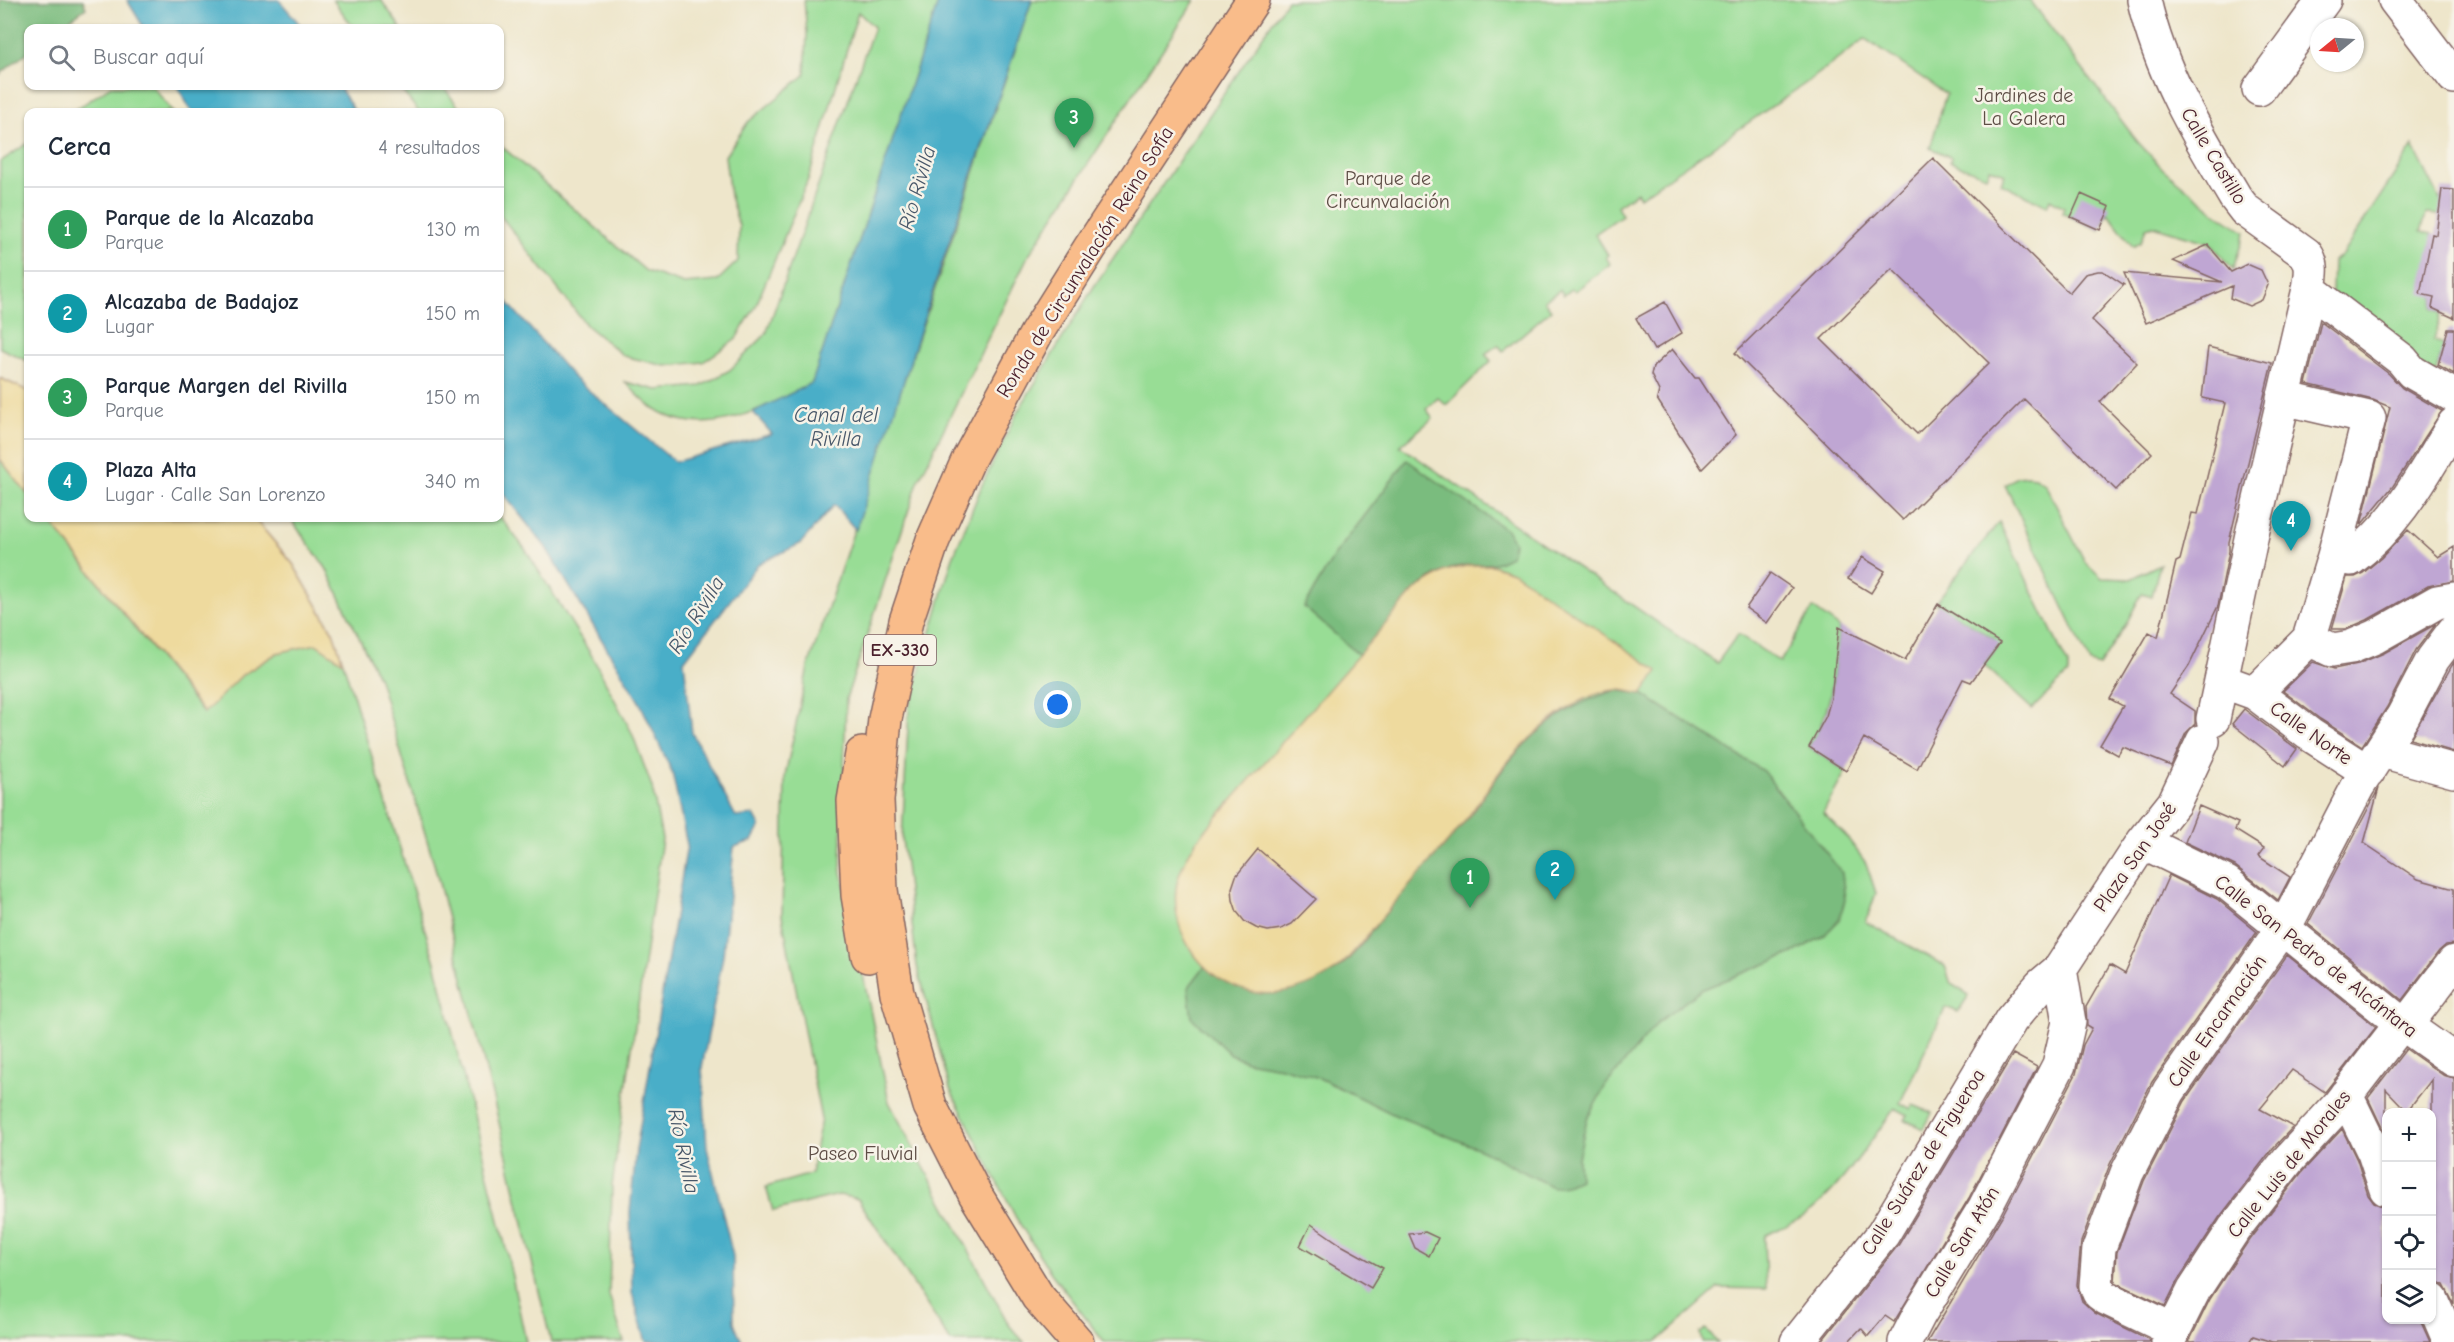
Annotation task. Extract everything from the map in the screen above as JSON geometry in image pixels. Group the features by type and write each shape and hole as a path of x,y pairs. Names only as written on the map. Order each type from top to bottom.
{"main road":[{"name":"Ronda de Circunvalación Reina Sofía","path":"1049,1342 1023,1311 956,1203 910,1114 876,1000 858,895 854,801 884,620 913,536 948,453 1030,303 1072,235 1228,0"},
{"name":"Ronda de Circunvalación Reina Sofía","path":"1077,1342 1038,1297 975,1194 930,1106 897,993 881,890 878,800 885,719 909,611 933,540 973,449 1036,334 1253,0"}],"street":[{"name":"Calle Castillo","path":"2144,0 2150,28 2165,67 2220,172 2245,210 2311,260 2309,289"},
{"path":"2259,89 2324,0"},
{"path":"2395,0 2454,77"},
{"name":"Plaza San José","path":"2000,1036 2041,985 2060,969 2143,842 2174,803 2208,730 2309,289"},
{"path":"2309,289 2402,360 2412,372 2454,396"},
{"path":"2254,693 2309,639 2334,556 2369,418 2287,381"},
{"path":"2334,556 2351,559 2395,518 2454,424"},
{"path":"2309,639 2332,650 2351,647 2375,637 2437,602 2454,599"},
{"name":"Calle Encarnación","path":"2171,1336 2099,1293 2095,1278 2099,1248 2127,1173 2169,1090 2283,927 2433,659 2454,631"},
{"name":"Calle Norte","path":"2221,681 2254,693 2309,734 2375,761 2454,771"},
{"name":"Calle San Pedro de Alcántara","path":"2143,842 2227,883 2404,1024 2454,1059"},
{"name":"Calle Luis de Morales","path":"2171,1336 2198,1283 2234,1229 2288,1160 2346,1095 2454,962"},
{"name":"Calle San Atón","path":"1905,1342 1985,1207 2062,1055 2069,1014 2060,969"},
{"name":"Calle Suárez de Figueroa","path":"1797,1342 1883,1234 2000,1036"},
{"path":"2346,1095 2374,1153 2382,1177"},
{"path":"2436,1309 2450,1342"}],"green space":[{"path":"0,0 83,0 86,8 64,24 24,24 24,55 0,74"},
{"path":"333,0 381,0 398,24 351,24"},
{"path":"804,0 939,0 812,383 740,416 702,423 683,421 653,408 625,382 657,390 701,386 730,370 766,334 874,27 858,12 809,177 755,308 735,340 703,362 665,366 624,356 587,326 504,220 504,148 646,271 684,284 717,281 738,261 739,226 730,196 725,156 748,122 805,75 807,33"},
{"name":"Paseo Fluvial","path":"1032,0 1195,0 1028,256 918,482 846,699 841,867 889,1102 1009,1325 1024,1342 951,1342 858,1199 839,1195 773,1211 766,1187 811,1174 821,1119 782,916 785,776 808,667"},
{"path":"1287,0 2030,0 2137,141 2163,169 2218,214 2245,232 2233,269 2210,243 2153,226 2146,228 2141,242 2133,247 2108,213 2100,230 2062,213 2064,207 2050,199 2047,206 2001,183 2005,174 1990,168 1986,176 1950,162 1951,157 1930,148 1946,94 1865,39 1806,83 1640,197 1637,192 1617,206 1622,215 1595,234 1608,255 1606,257 1610,264 1575,291 1572,289 1564,295 1560,290 1544,301 1551,310 1503,351 1498,345 1485,354 1491,361 1446,405 1438,398 1426,409 1433,418 1400,446 1717,663 1738,634 1780,662 1813,608 1839,627 1832,689 1824,718 1809,747 1846,771 1823,813 1846,836 1866,863 1876,893 1866,922 1945,966 1951,984 1969,995 1958,1012 1946,1007 1900,1103 1911,1109 1913,1105 1932,1113 1924,1129 1905,1120 1908,1115 1895,1108 1853,1166 1817,1206 1790,1224 1766,1235 1764,1239 1766,1289 1718,1288 1657,1342 1104,1342 1051,1273 1016,1218 950,1089 917,966 902,839 909,708 952,560 982,485 1018,411 1093,288"},
{"path":"105,90 155,90 170,108 78,108"},
{"path":"401,90 446,90 459,108 416,108"},
{"path":"24,146 24,359 0,348 0,162"},
{"path":"2413,146 2440,199 2454,200 2454,216 2426,214 2421,232 2432,234 2434,297 2432,308 2442,313 2434,340 2444,345 2434,378 2332,293 2333,261 2342,255"},
{"path":"0,459 24,490 24,522 50,522 203,713 242,675 277,653 316,644 343,662 436,966 507,1253 526,1342 0,1342"},
{"path":"1407,460 1508,531 1514,543 1511,556 1495,563 1455,568 1427,581 1415,590 1359,655 1304,607 1334,556"},
{"path":"2017,477 2035,477 2045,484 2085,562 2102,578 2131,579 2160,564 2152,596 2142,593 2125,626 2099,666 2090,663 2005,485"},
{"path":"293,522 504,522 525,549 592,656 632,733 652,787 662,839 612,1186 609,1295 624,1342 551,1342 435,867 379,679 326,568"},
{"path":"1999,522 2068,665 2068,674 2032,709 1984,665 1997,647 1994,639 1935,603"},
{"path":"1616,690 1642,694 1763,771 1842,873 1845,900 1839,920 1824,936 1793,953 1701,990 1657,1023 1606,1085 1587,1119 1578,1158 1579,1179 1566,1185 1552,1187 1482,1150 1397,1116 1319,1078 1281,1067 1246,1061 1229,1053 1192,1018 1188,988 1205,966 1219,978 1235,986 1251,991 1268,992 1302,987 1341,966 1455,833 1500,772 1524,745 1545,726 1566,712"},
{"path":"1706,1329 1718,1342 1702,1342 1700,1333"}],"sand":[{"path":"0,378 24,389 24,490 0,459"},
{"path":"50,522 257,522 293,564 333,632 343,662 316,644 277,653 242,675 204,713"},
{"path":"1470,565 1492,565 1513,572 1658,671 1642,694 1618,690 1600,693 1568,709 1538,731 1502,769 1455,834 1352,954 1334,971 1307,986 1287,992 1267,994 1239,988 1223,980 1208,970 1186,942 1176,907 1179,876 1194,845 1415,590 1445,571"}],"water":[{"path":"127,0 279,0 300,24 142,24"},
{"path":"939,0 1032,0 941,266 856,530 834,505 800,544 758,564 684,661 692,733 736,817 754,815 760,826 752,841 734,847 723,956 702,1067 707,1148 733,1256 734,1322 742,1342 646,1342 632,1293 630,1212 636,1150 687,845 672,772 640,703 545,546 504,495 504,299 575,379 675,462 772,434 753,412 812,383"},
{"path":"179,90 341,90 353,108 190,108"}],"building":[{"path":"1933,158 2069,293 2085,274 2098,271 2103,271 2124,285 2092,320 2137,363 2100,402 2152,453 2116,490 2024,399 1903,520 1735,353","holes":["1892,269 1989,363 1917,434 1821,339"]},
{"path":"2442,189 2454,190 2454,318 2432,308 2434,297 2420,294 2432,234 2436,235"},
{"path":"2081,194 2110,207 2100,230 2071,217"},
{"path":"2208,245 2231,272 2247,264 2261,270 2268,285 2262,300 2249,306 2230,298 2232,286 2146,323 2124,273 2222,282 2173,261"},
{"path":"1665,302 1682,333 1654,350 1636,318"},
{"path":"2321,322 2389,374 2402,388 2442,411 2393,486 2361,525 2390,407 2373,400 2306,384"},
{"path":"2448,329 2454,329 2454,374 2438,365"},
{"path":"2208,347 2272,363 2229,542 2218,606 2189,666 2170,694 2195,711 2195,724 2186,733 2171,766 2123,747 2118,755 2100,745 2123,706 2110,699 2149,632 2158,637 2176,562 2180,560 2192,513 2198,514 2225,403 2202,398"},
{"path":"1672,349 1695,378 1699,378 1736,435 1702,469 1657,399 1659,391 1651,375 1653,367"},
{"path":"2408,530 2438,557 2454,547 2454,581 2428,586 2346,629 2332,629 2347,577 2355,577 2363,573"},
{"path":"1862,557 1885,571 1871,593 1848,579"},
{"path":"1770,573 1792,588 1767,623 1746,608"},
{"path":"1938,604 2000,643 1971,682 1963,679 1917,769 1864,738 1846,771 1809,747 1826,716 1831,698 1839,627 1905,660"},
{"path":"2436,624 2416,650 2387,707 2362,746 2320,719 2283,691 2313,662 2334,669 2358,664 2384,653"},
{"path":"2454,662 2454,752 2410,739"},
{"path":"2244,709 2297,749 2285,766 2232,724"},
{"path":"2379,788 2364,843 2418,879 2454,889 2454,944 2446,945 2439,951 2402,1000 2308,924"},
{"path":"2199,806 2238,823 2235,830 2264,848 2258,856 2290,877 2278,900 2235,866 2185,842"},
{"path":"1258,849 1316,899 1292,924 1281,929 1268,931 1245,922 1237,912 1233,900 1232,888 1236,876"},
{"path":"2169,875 2217,899 2257,932 2152,1082 2110,1164 2081,1242 2077,1285 2082,1301 2095,1313 2150,1340 2149,1342 1927,1342 2002,1216 2076,1074 2083,1045 2092,1028 2087,1025 2086,1007 2110,965 2125,974"},
{"path":"2287,955 2376,1027 2325,1092 2292,1070 2260,1109 2293,1127 2273,1148 2219,1218 2178,1280 2165,1306 2115,1282 2117,1252 2144,1181 2185,1101"},
{"path":"2406,1049 2443,1075 2454,1078 2454,1304 2444,1285 2436,1283 2436,1108 2432,1108 2432,1079 2409,1108 2404,1108 2386,1089 2386,1108 2382,1108 2382,1128 2368,1098"},
{"path":"2013,1054 2037,1067 1969,1198 1894,1322 1885,1316 1868,1336 1861,1328 1848,1342 1821,1342 1899,1244"},
{"path":"2342,1129 2357,1160 2368,1195 2374,1203 2382,1206 2382,1324 2422,1324 2430,1342 2272,1342 2253,1336 2249,1342 2189,1342 2210,1299 2249,1240 2302,1172"},
{"path":"1311,1224 1343,1246 1383,1268 1371,1288 1300,1246"},
{"path":"1425,1232 1438,1238 1429,1256 1415,1248 1409,1234"}],"place":[{"name":"Parque Margen del Rivilla","path":"1074,148"},
{"name":"Plaza Alta","path":"2291,551"},
{"name":"Alcazaba de Badajoz","path":"1555,900"},
{"name":"Parque de la Alcazaba","path":"1470,908"}],"park label":[{"name":"Jardines de La Galera","path":"2024,106"},
{"name":"Parque de Circunvalación","path":"1388,190"}],"water label":[{"name":"Río Rivilla","path":"917,188"},
{"name":"Canal del Rivilla","path":"836,427"},
{"name":"Río Rivilla","path":"696,615"},
{"name":"Río Rivilla","path":"684,1151"}]}
